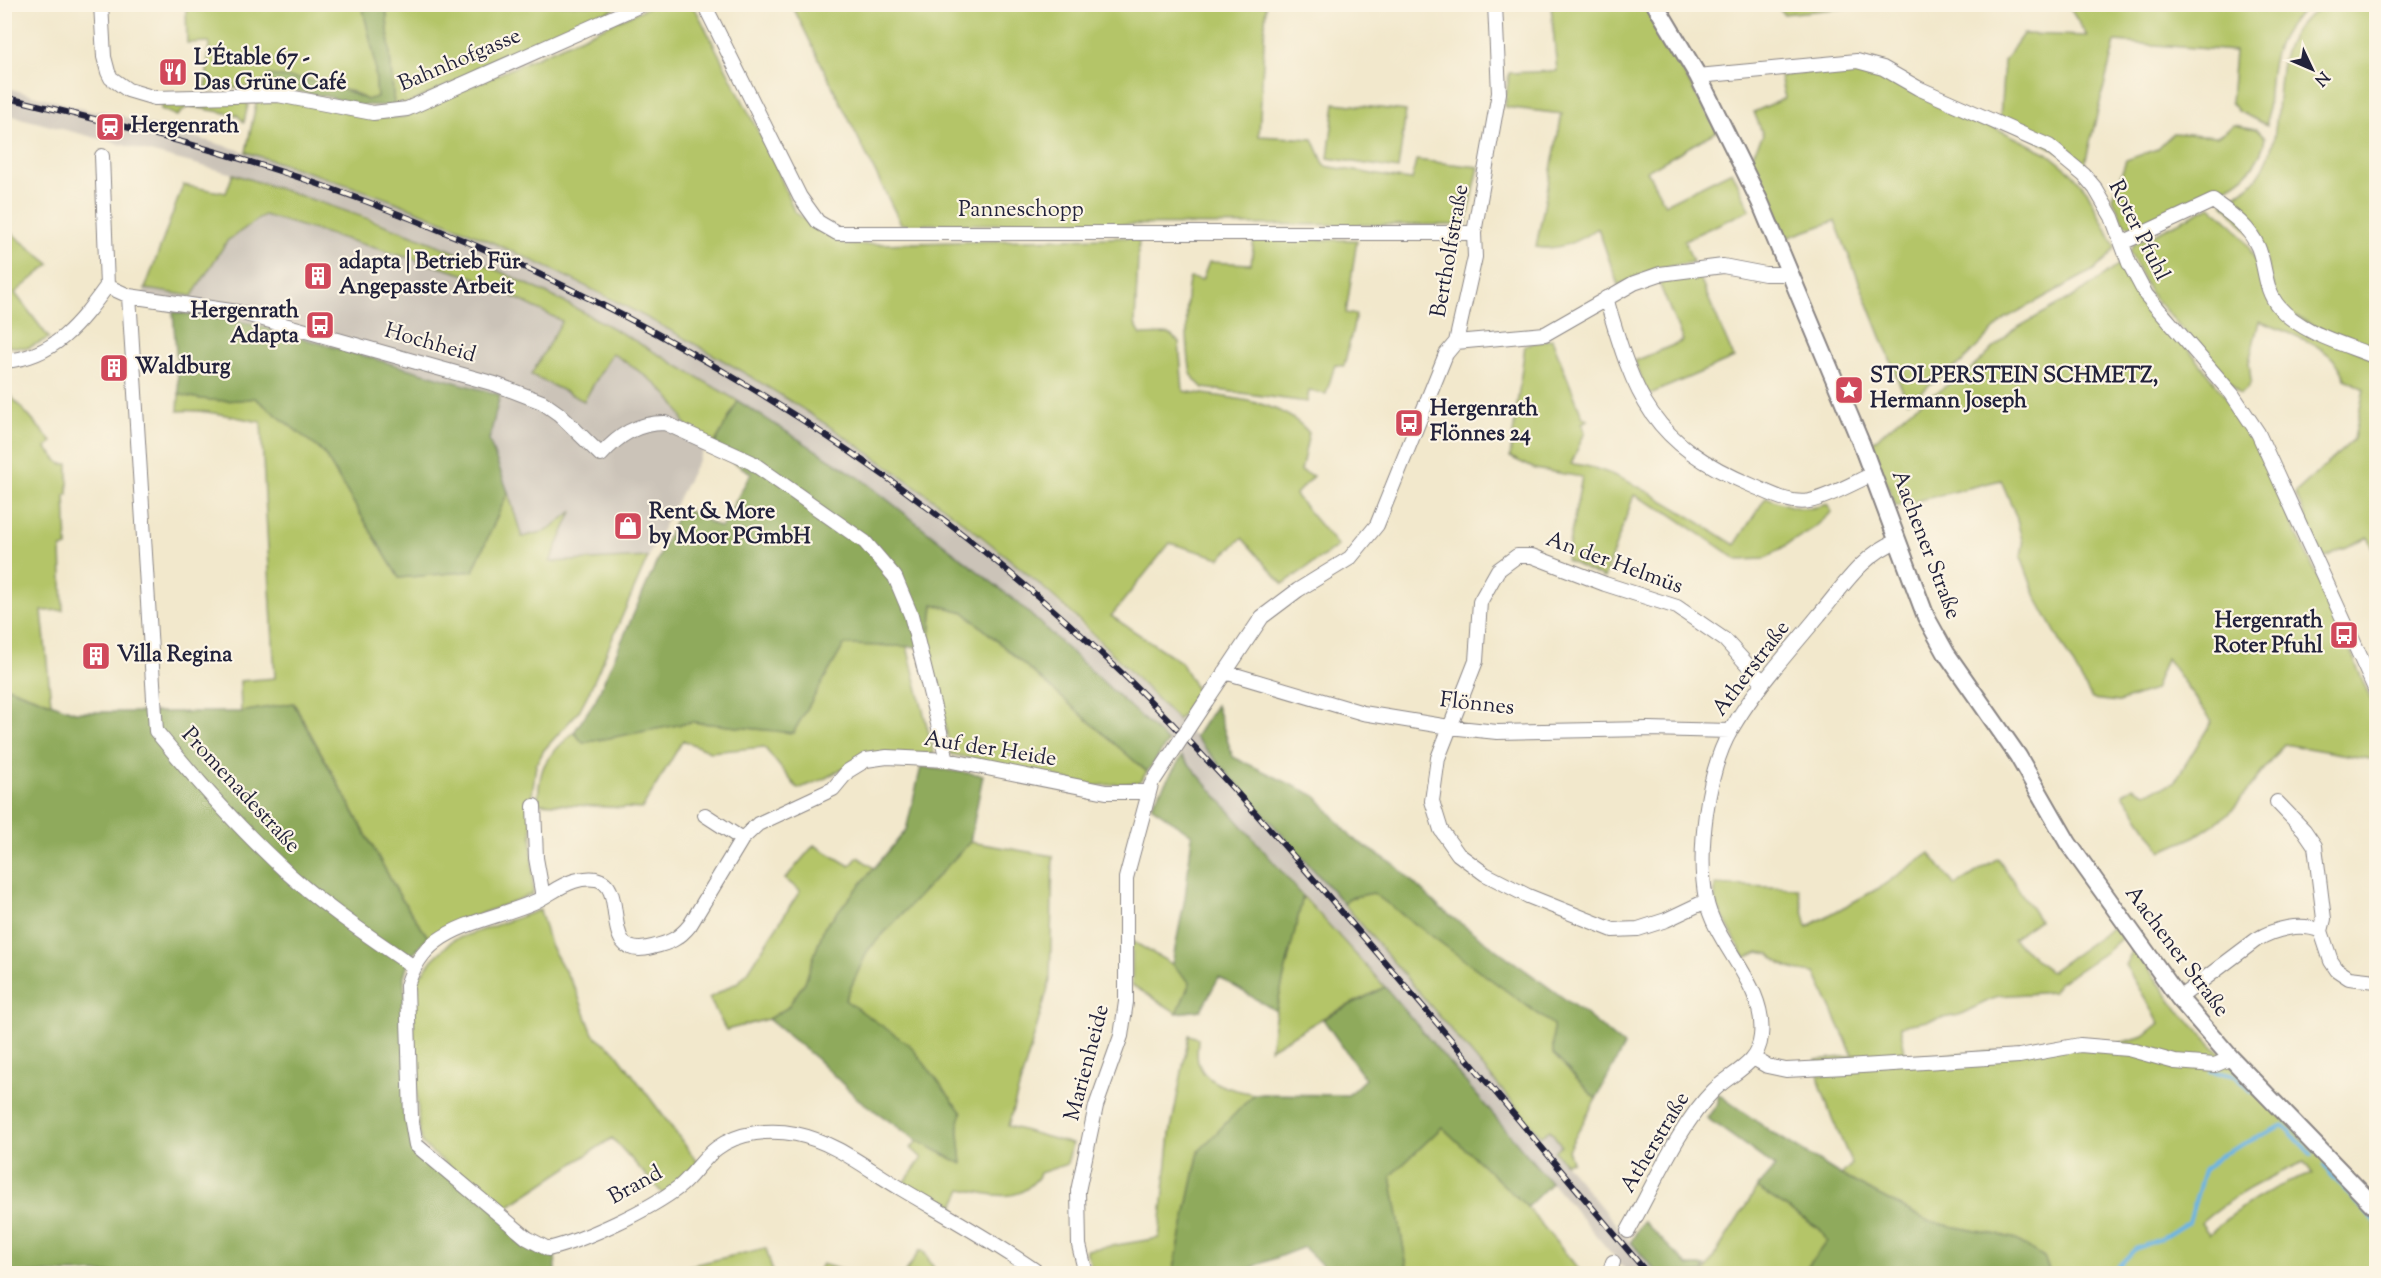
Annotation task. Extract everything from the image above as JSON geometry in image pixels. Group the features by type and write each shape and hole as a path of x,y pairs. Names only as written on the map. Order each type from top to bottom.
{"street":[{"name":"Bahnhofgasse","path":"101,4 104,57 111,78 128,90 155,98 278,95 373,113 407,110 643,4"},
{"name":"Panneschopp","path":"704,4 800,197 818,222 837,233 1474,233"},
{"name":"Bertholfstraße","path":"1206,701 1262,616 1298,590 1350,558 1377,525 1446,354 1456,342 1474,257 1474,233 1499,93 1495,4"},
{"name":"Aachener Straße","path":"1655,4 1698,76 1760,202 1873,474 1926,617 1946,653 2018,756 2068,843 2179,998 2231,1059 2376,1208"},
{"name":"Roter Pfuhl","path":"1698,76 1857,61 1883,68 1918,88 2049,146 2084,175 2105,203 2128,263 2146,295 2232,394 2258,433 2370,659 2376,691"},
{"path":"4,361 21,360 56,346 107,286 102,156"},
{"path":"2122,243 2213,201 2233,215 2252,235 2258,248 2268,286 2277,305 2285,314 2316,332 2376,357"},
{"path":"1456,342 1545,334 1634,282 1660,274 1709,266 1738,268 1765,274 1789,274"},
{"name":"Hochheid","path":"107,286 129,296 238,312 495,384 542,402 559,414 601,455 615,440 632,430 650,423 665,423 751,462 865,542 895,577 911,615 947,760"},
{"name":"Promenadestraße","path":"129,296 156,731 276,863 357,928 414,967"},
{"path":"1606,298 1621,350 1642,402 1676,441 1728,475 1789,501 1809,501 1873,474"},
{"name":"Atherstraße","path":"1628,1231 1683,1132 1713,1091 1755,1059 1761,1037 1761,1013 1706,901 1703,826 1716,771 1730,731 1763,682 1868,556 1897,541"},
{"name":"An der Helmüs","path":"1706,901 1666,920 1638,928 1613,930 1528,896 1485,874 1458,854 1441,830 1432,801 1438,758 1476,661 1480,602 1498,570 1517,556 1532,556 1605,584 1677,607 1725,640 1763,682"},
{"name":"Flönnes","path":"1226,672 1364,713 1449,727 1497,732 1648,729 1730,731"},
{"name":"Marienheide","path":"1086,1274 1079,1245 1078,1191 1096,1106 1121,1036 1126,1002 1126,878 1151,786 1206,701"},
{"name":"Auf der Heide","path":"414,967 430,946 453,931 536,902 576,880 595,879 604,882 610,889 621,940 630,948 637,951 670,943 680,938 690,925 742,839 758,824 833,789 848,771 866,760 887,757 947,760 1106,792 1151,786"},
{"path":"2277,802 2304,830 2315,846 2324,919 2321,931 2331,961 2337,970 2349,978 2376,981"},
{"path":"534,806 536,858 543,897"},
{"path":"705,815 742,839"},
{"path":"2179,998 2266,934 2293,927 2321,931"},
{"name":"Brand","path":"414,967 407,986 406,1015 411,1117 416,1145 527,1238 548,1248 590,1233 658,1201 680,1186 716,1149 732,1140 752,1133 779,1132 797,1134 847,1154 1040,1274"},
{"path":"1755,1059 1767,1066 1786,1070 2019,1056 2080,1045 2128,1049 2185,1063 2215,1065 2231,1059"}],"shaded area":[{"path":"4,87 94,112 103,111 246,152 392,201 534,261 688,338 876,457 1032,578 1195,737 1257,804 1541,1136 1549,1129 1561,1145 1554,1151 1657,1273 1628,1273 1385,987 1182,756 1018,603 860,478 738,401 622,334 528,284 374,219 233,174 5,114"},
{"path":"263,214 474,277 563,321 531,375 612,353 659,384 680,409 687,429 706,445 648,557 549,563 571,513 546,531 521,537 489,440 500,396 249,323 173,312 140,302 145,289 192,296 227,241"}],"green space":[{"path":"247,4 362,5 374,56 377,97 367,100 353,92 269,75 261,85 206,91 209,42 187,43 186,7 246,7"},
{"path":"362,5 386,5 394,106 359,105 329,97 261,85 269,75 329,83 367,100 377,97 374,56"},
{"path":"386,5 623,5 409,103 394,106"},
{"path":"653,5 687,5 696,10 776,166 794,211 818,230 845,245 1139,237 1135,324 1141,335 1169,334 1179,342 1183,391 1234,398 1267,406 1297,421 1309,433 1301,471 1313,476 1295,495 1338,546 1283,584 1242,538 1220,558 1170,543 1111,616 1181,662 1199,694 1178,720 1050,594 959,519 884,464 807,412 728,363 564,275 479,236 375,194 246,152 257,99 279,97 370,117 403,117"},
{"path":"792,5 1266,5 1259,136 1313,139 1325,166 1402,179 1412,180 1416,160 1479,167 1466,225 901,224"},
{"path":"1551,5 1645,5 1717,131 1647,171 1665,204 1732,171 1750,210 1684,240 1693,262 1655,269 1618,285 1598,228 1568,244 1553,248 1536,247 1562,114 1505,107 1509,73 1557,71"},
{"path":"1776,5 1877,5 1783,14"},
{"path":"2072,5 2310,5 2285,31 2278,44 2271,74 2267,125 2238,111 2231,102 2235,51 2115,42 2084,167 2000,118 2004,61 2023,34 2087,36 2069,7"},
{"path":"2326,5 2376,5 2376,354 2295,317 2277,301 2262,247 2223,203 2254,182 2269,156 2275,133 2282,61 2290,40 2303,21"},
{"path":"1854,65 1880,72 2047,153 2072,173 2087,191 2115,247 2105,261 2092,271 2006,318 1962,362 1907,402 1835,221 1786,238 1750,159 1763,135 1754,112 1785,98 1780,76"},
{"path":"246,101 248,105 244,122 237,115 188,106 177,116 161,109 161,105 165,104"},
{"path":"1335,103 1406,111 1398,169 1328,158"},
{"path":"2234,125 2256,129 2265,138 2260,154 2242,177 2230,186 2135,227 2124,224 2113,198 2126,160 2157,149 2173,133 2217,136"},
{"path":"233,174 382,224 491,267 581,311 738,401 714,444 687,429 666,394 647,377 612,353 584,401 531,375 562,321 473,277 264,215 227,241 192,296 145,289 183,185 226,193"},
{"path":"2211,206 2235,227 2250,249 2272,303 2376,360 2376,555 2368,537 2323,558 2295,493 2354,439 2364,389 2345,379 2340,367 2332,357 2321,349 2297,336 2259,321 2249,362 2251,381 2248,388 2240,394 2150,293 2130,252 2134,244"},
{"path":"4,219 10,232 50,264 15,293 49,338 28,348 5,346"},
{"path":"1254,239 1357,240 1346,313 1356,315 1344,366 1335,365 1326,394 1309,391 1307,402 1203,388 1191,373 1187,325 1190,278 1202,280 1209,262 1251,264"},
{"path":"2122,262 2251,430 2297,535 2325,591 2376,712 2376,760 2284,744 2230,813 2196,836 2162,851 2123,794 2133,787 2145,793 2174,783 2212,721 2166,658 2154,690 2119,702 2092,699 2036,597 2021,557 2023,544 2016,516 2001,480 1896,506 1870,444 1910,410 1970,370 2013,330 2083,291"},
{"path":"1698,274 1734,358 1648,395 1635,361 1683,341 1659,283"},
{"path":"173,312 249,323 500,395 489,440 508,492 473,571 399,578 323,452 255,398 198,399 179,394"},
{"path":"1552,339 1583,418 1588,420 1582,423 1585,432 1571,464 1589,467 1632,484 1678,509 1735,545 1766,497 1789,506 1803,508 1827,504 1832,512 1814,528 1764,559 1738,560 1669,513 1634,495 1604,578 1566,560 1582,477 1535,469 1510,457 1525,345"},
{"path":"9,394 52,442 46,448 61,464 68,464 68,494 65,495 67,547 61,548 63,610 42,611 51,703 5,686 4,561 7,560 4,398"},
{"path":"179,394 198,399 217,400 255,398 323,452 399,578 473,571 508,492 522,537 546,531 572,512 550,562 648,557 579,711 544,750 536,765 531,803 533,894 453,924 428,937 401,898 294,703 241,712 240,681 275,678 261,422 208,412 178,411"},
{"path":"738,401 860,478 1018,603 1168,742 1147,772 964,612 933,604 929,647 844,645 793,733 693,722 583,743 574,732 595,701 681,507 721,528 751,473 712,449"},
{"path":"933,604 964,612 1147,772 1139,782 1094,786 951,754 929,647"},
{"path":"844,645 907,646 934,754 863,756 824,779 798,789 764,747 710,752 683,740 642,809 538,803 540,778 546,762 574,732 583,743 693,722 793,733"},
{"path":"4,686 75,712 241,712 293,703 401,898 428,937 410,958 404,976 411,1147 555,1253 556,1273 5,1273"},
{"path":"1216,705 1233,757 1316,796 1352,838 1395,865 1441,909 1584,1013 1624,1046 1596,1099 1553,1054 1553,1025 1373,893 1349,898 1344,904 1195,737"},
{"path":"1182,756 1303,896 1276,1011 1219,977 1201,1010 1177,1013 1190,983 1172,964 1185,898 1192,835 1151,806"},
{"path":"921,767 983,775 970,842 868,950 845,1000 911,1046 962,1113 958,1124 962,1164 918,1141 858,1099 817,1059 768,1019 787,1008 805,982 824,928 906,830"},
{"path":"970,842 1053,856 1050,981 1008,1126 1072,1144 1067,1164 1040,1173 1025,1190 1016,1194 999,1196 962,1189 951,1212 904,1183 922,1158 911,1148 918,1141 962,1164 958,1124 845,1000 868,950"},
{"path":"814,845 850,866 858,857 875,869 824,928 805,982 787,1008 768,1019 726,1030 709,998 738,982 747,973 800,891 785,879"},
{"path":"1930,853 1955,886 1998,858 2039,920 2013,939 2050,972 2118,924 2126,934 2106,952 2058,984 2053,992 1998,996 1959,1015 1900,1026 1906,1057 2116,1044 2144,1036 2160,1023 2125,965 2134,948 2178,1010 2376,1213 2376,1273 2050,1273 2044,1257 2013,1238 1930,1222 1841,1175 1852,1164 1831,1116 1820,1084 1816,1060 1853,1056 1815,973 1790,968 1770,954 1758,952 1745,958 1715,902 1715,885 1798,888 1807,927 1879,888","holes":["2304,1162 2313,1174 2270,1191 2234,1214 2209,1234 2201,1223 2250,1188"]},
{"path":"1373,893 1554,1025 1553,1054 1596,1099 1568,1150 1572,1161 1565,1163 1554,1151 1561,1145 1550,1130 1541,1136 1344,904 1349,898"},
{"path":"1303,896 1385,987 1323,1018 1270,1049 1276,1011"},
{"path":"540,910 550,945 576,990 593,1034 615,1051 699,1164 663,1194 612,1138 503,1210 423,1145 419,1132 412,1004 416,981 432,960 453,940"},
{"path":"1132,941 1172,964 1190,982 1177,1013 1132,985"},
{"path":"1385,987 1551,1183 1527,1207 1442,1127 1391,1176 1408,1273 1330,1273 1304,1247 1257,1265 1243,1273 1173,1273 1199,1151 1254,1094 1348,1095 1365,1079 1323,1019"},
{"path":"1189,1035 1198,1038 1198,1062 1207,1076 1221,1085 1254,1094 1199,1151 1173,1273 1093,1273 1086,1250 1159,1238 1170,1134"},
{"path":"1718,1094 1773,1133 1841,1175 1930,1222 2013,1238 2044,1257 2050,1273 1803,1273 1827,1241 1820,1229 1757,1188 1775,1167 1707,1118 1718,1103"},
{"path":"1442,1127 1527,1207 1582,1273 1408,1273 1391,1176"},
{"path":"1757,1188 1820,1229 1827,1241 1803,1273 1703,1274"},
{"path":"1643,1221 1688,1266 1705,1266 1703,1273 1657,1273 1631,1242"},
{"path":"766,1248 773,1273 659,1273"},
{"path":"920,1250 924,1252 937,1273 905,1273"},
{"path":"822,1264 851,1273 817,1273"}],"waterway":[{"path":"2211,1071 2236,1076 2251,1092"},
{"path":"2111,1274 2135,1249 2167,1236 2189,1222 2204,1171 2219,1156 2283,1125 2312,1155"},
{"path":"2323,1166 2376,1223"}],"railway":[{"path":"4,97 239,158 315,183 427,225 537,273 644,327 748,386 849,451 946,521 1039,597 1159,710 1222,776 1313,878 1648,1274"}],"place":[{"name":"L'Étable 67 - Das Grüne Café","path":"173,72"},
{"name":"Hergenrath","path":"110,127"},
{"name":"adapta | Betrieb Für Angepasste Arbeit","path":"318,276"},
{"name":"Hergenrath Adapta","path":"320,325"},
{"name":"Waldburg","path":"114,368"},
{"name":"STOLPERSTEIN SCHMETZ, Hermann Joseph","path":"1849,390"},
{"name":"Hergenrath Flönnes 24","path":"1409,423"},
{"name":"Rent & More by Moor PGmbH","path":"628,526"},
{"name":"Hergenrath Roter Pfuhl","path":"2344,635"},
{"name":"Villa Regina","path":"96,656"}]}
